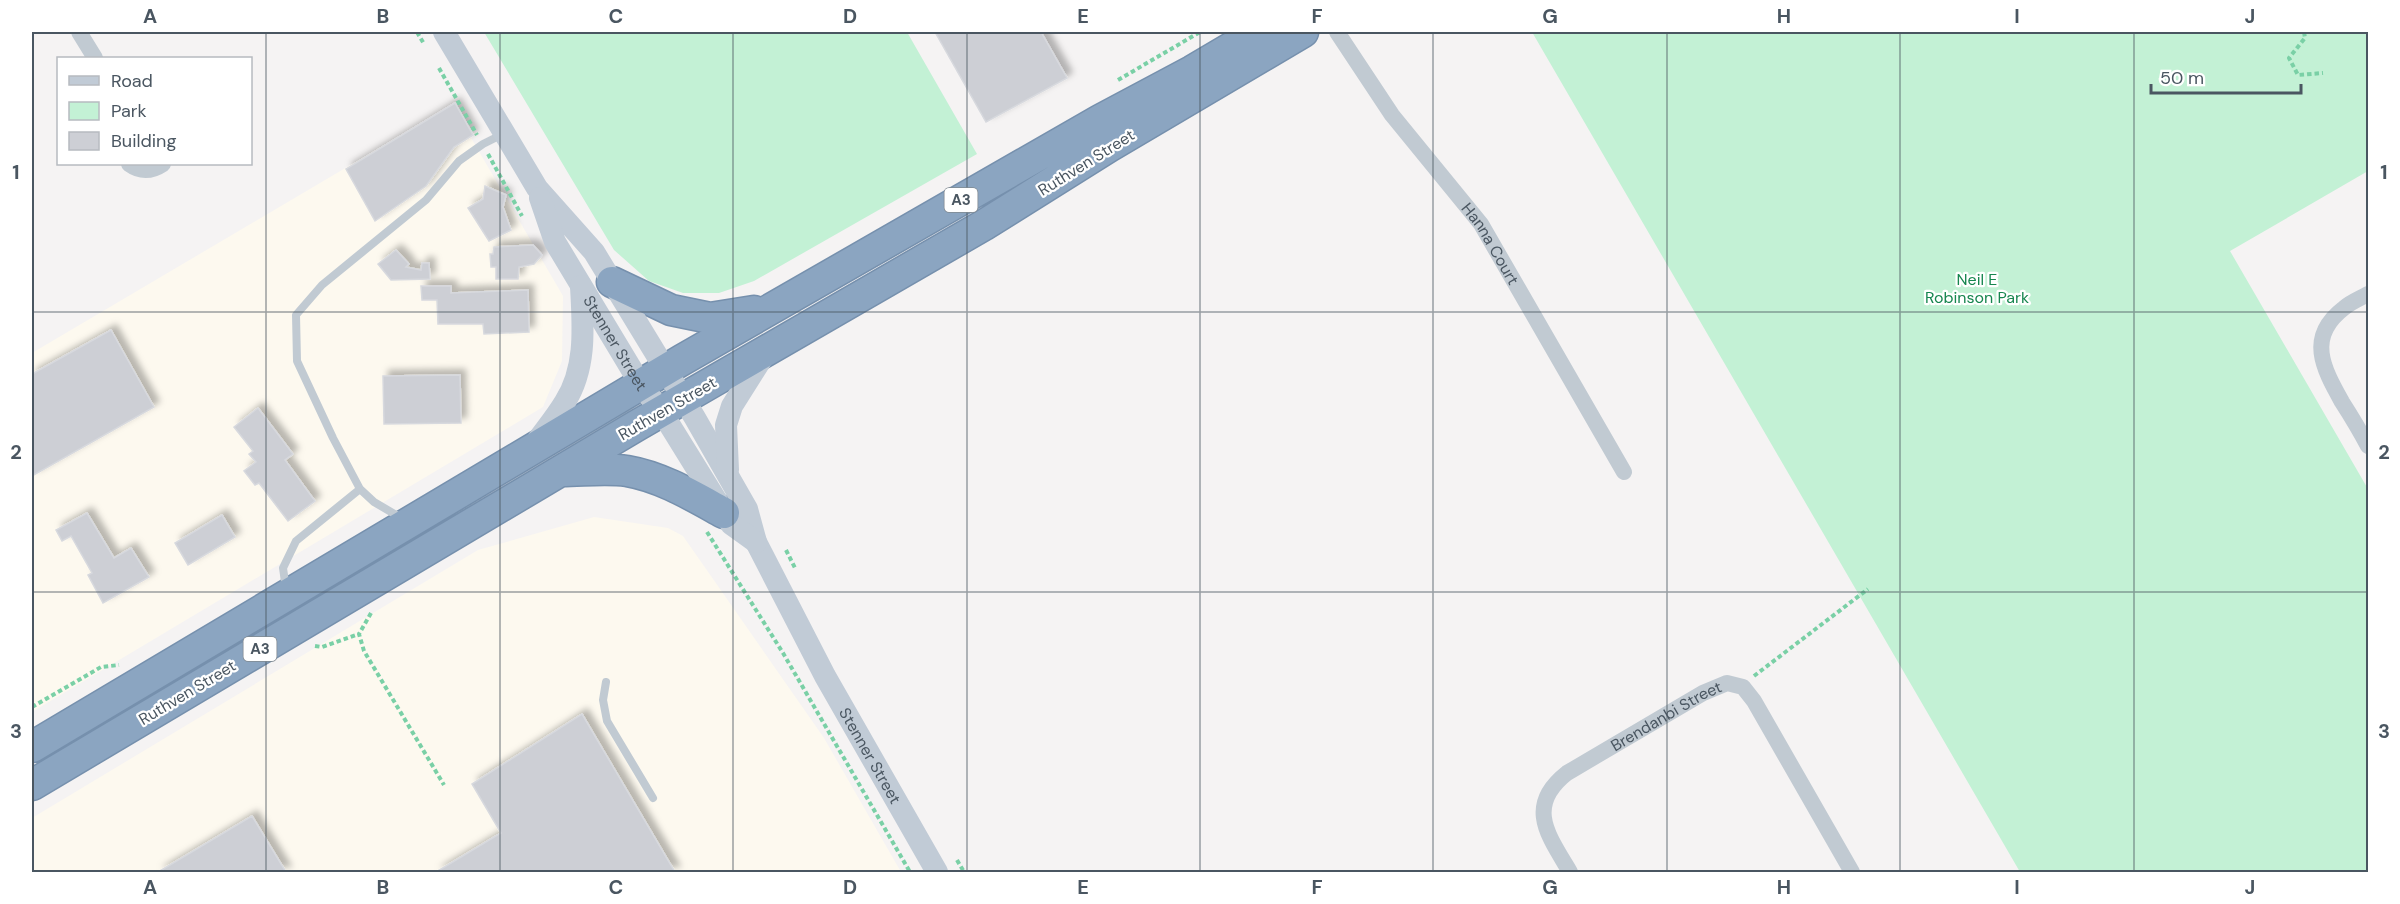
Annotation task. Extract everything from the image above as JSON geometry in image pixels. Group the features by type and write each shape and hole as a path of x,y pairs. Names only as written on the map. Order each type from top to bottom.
{"highway":[{"name":"Ruthven Street","path":"32,747 653,377 1100,120 1192,71 1258,32"},
{"name":"Ruthven Street","path":"32,785 672,405 984,225 1110,146 1303,32"},
{"path":"612,282 670,310 710,318 770,309"},
{"path":"562,471 624,471 641,474 673,486 714,521"}],"main road":[{"name":"Stenner Street","path":"444,32 537,188 594,252 612,282 653,377"},
{"name":"Stenner Street","path":"537,188 555,242 581,284 729,477 747,509 756,542 825,676 937,873"},
{"path":"530,450 566,401 581,362 583,339 581,284"},
{"path":"729,477 726,425 732,406 767,351"},
{"name":"Stenner Street","path":"672,405 714,521 730,524 756,542"}],"street":[{"path":"79,32 94,57"},
{"name":"Hanna Court","path":"1337,32 1392,115 1481,224 1624,472"},
{"path":"130,165 149,170 161,165"},
{"path":"2368,294 2344,308 2332,320 2323,336 2320,349 2323,367 2368,446"},
{"name":"Brendanbi Street","path":"1570,873 1548,833 1543,814 1545,798 1554,783 1567,772 1703,693 1727,683 1743,687 1754,701 1852,873"}],"lane":[{"path":"408,523 374,502 360,489 297,361 296,315 322,285 426,200 459,161 483,144 504,134"},
{"path":"287,595 283,568 297,541 360,489"},
{"path":"606,682 603,700 607,721 653,798"}],"path":[{"path":"417,32 429,52"},
{"path":"2304,32 2305,38 2289,58 2298,75 2323,73"},
{"path":"435,62 527,225"},
{"path":"714,521 725,558 783,653 910,873"},
{"path":"782,543 797,573"},
{"path":"1743,687 1760,670 1868,589"},
{"path":"381,607 371,613 359,634 364,651 444,785"},
{"path":"952,852 964,873"}],"shaded area":[{"path":"452,105 563,296 562,361 543,407 32,712 32,353"},
{"path":"594,517 668,528 683,536 824,738 901,872 32,872 32,818 478,550"}],"green space":[{"path":"484,32 907,32 977,154 754,281 719,293 683,293 649,281 614,250"},
{"name":"Neil E Robinson Park","path":"1532,32 2368,32 2368,171 2230,251 2368,489 2368,872 2020,872"}],"building":[{"path":"935,32 1041,32 1067,78 986,122"},
{"path":"455,103 473,135 454,147 426,186 375,221 346,169"},
{"path":"485,186 506,195 503,207 511,230 489,241 468,208 483,199"},
{"path":"533,245 542,255 534,264 519,267 518,279 496,279 496,267 491,267 490,254 493,254 494,247"},
{"path":"396,250 409,264 406,267 421,270 422,263 429,263 430,279 391,280 378,264"},
{"path":"421,286 451,286 451,293 528,290 529,332 484,334 483,324 438,324 437,300 422,300"},
{"path":"111,330 154,407 32,476 32,374"},
{"path":"460,375 461,423 384,424 383,376"},
{"path":"258,408 293,454 285,460 315,501 288,521 259,483 255,485 244,471 256,462 249,454 253,451 234,427"},
{"path":"87,513 114,558 131,548 149,577 103,603 88,575 92,573 71,536 62,541 56,530"},
{"path":"222,515 235,537 188,565 175,543"},
{"path":"582,714 675,872 436,872 501,833 472,784"},
{"path":"252,816 286,872 158,872"}]}
